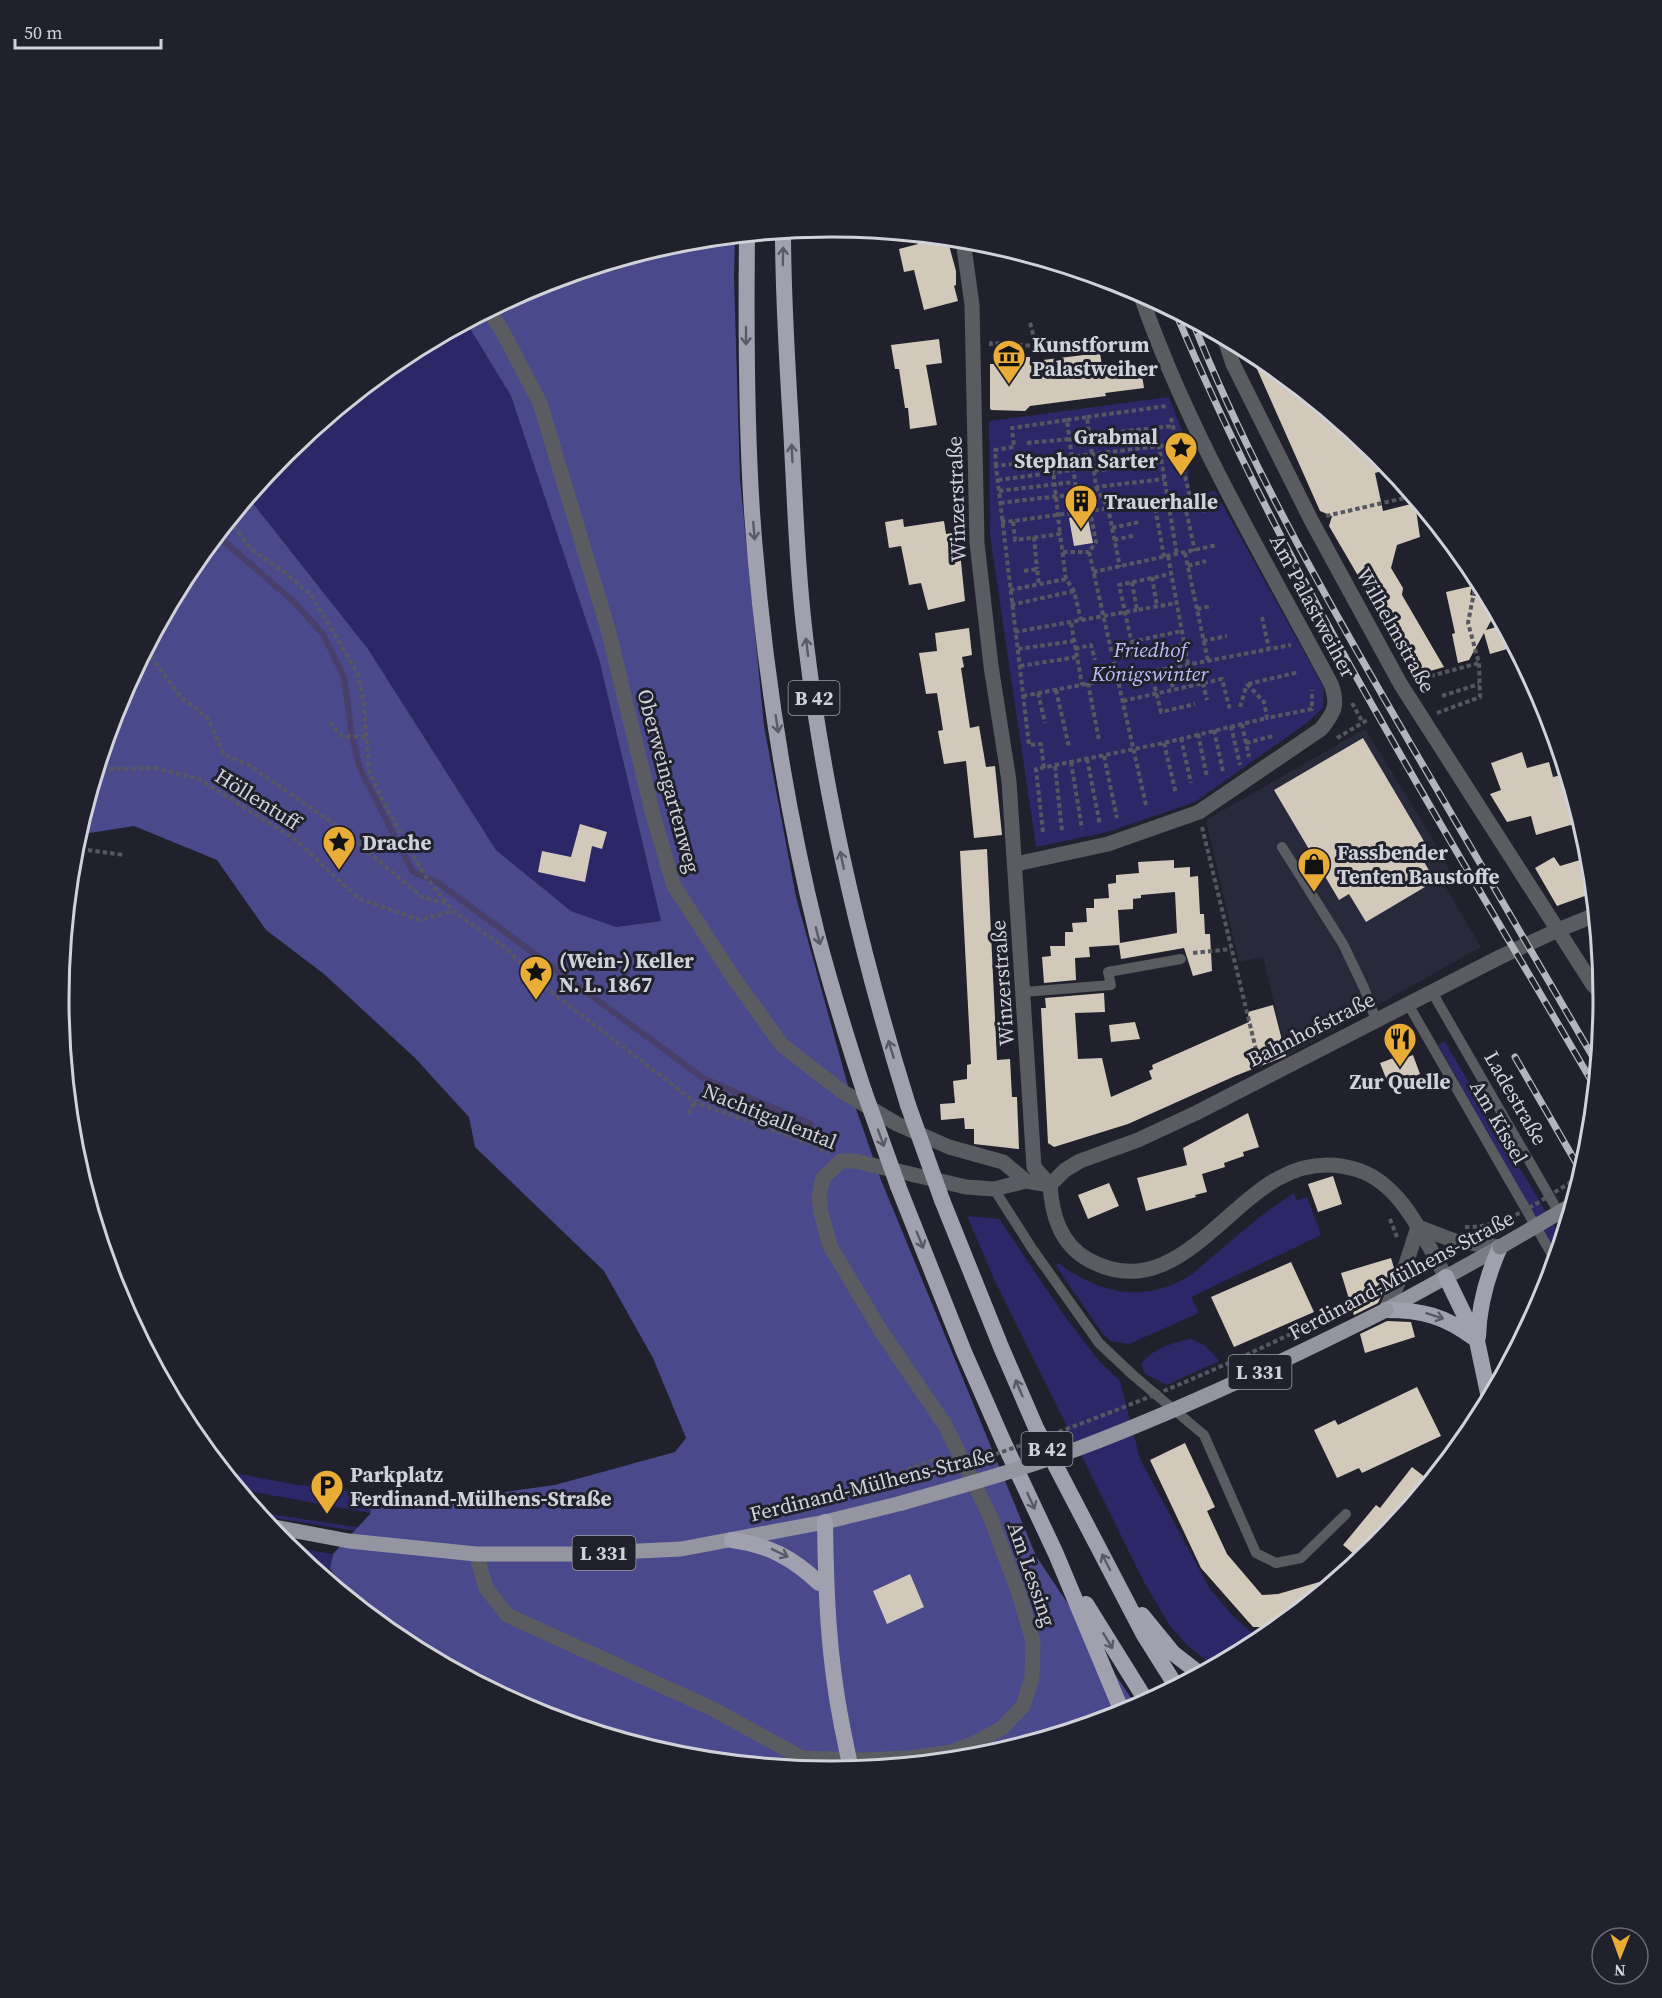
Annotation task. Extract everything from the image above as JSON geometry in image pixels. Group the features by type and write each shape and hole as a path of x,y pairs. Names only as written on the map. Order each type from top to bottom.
{"highway":[{"name":"B 42","path":"783,239 783,281 798,573 816,715 830,798 857,926 875,996 908,1105 942,1200 1036,1428 1118,1587 1172,1680"},
{"name":"B 42","path":"747,242 746,356 750,468 759,591 768,669 796,835 817,934 864,1091 898,1186 968,1362 1056,1554 1119,1705"},
{"path":"1487,1387 1478,1341 1479,1316 1483,1292 1500,1246"},
{"path":"1446,1276 1478,1341"},
{"path":"1386,1310 1411,1310 1435,1315 1458,1325 1478,1341"},
{"path":"825,1522 816,1540 813,1555 826,1606"},
{"path":"825,1522 826,1606 831,1667 849,1760"},
{"path":"732,1540 752,1543 789,1557 819,1583"},
{"name":"B 42","path":"1056,1554 1142,1694"},
{"path":"1118,1587 1173,1653 1193,1669"}],"main road":[{"name":"Ferdinand-Mülhens-Straße","path":"283,1528 349,1540 476,1554 600,1553 681,1549 825,1522 902,1503 1018,1469 1131,1428 1218,1392 1386,1310 1563,1209"}],"street":[{"name":"Winzerstraße","path":"964,249 972,305 977,543 991,666 1009,781 1034,1167 1050,1185 1055,1221 1064,1238 1081,1255 1096,1264 1135,1272 1159,1266 1184,1254 1242,1205 1279,1178 1316,1164 1332,1164 1359,1170 1380,1182 1395,1195 1418,1227 1446,1276"},
{"name":"Am Palastweiher","path":"1016,864 1108,844 1199,812 1321,729 1332,714 1336,697 1188,414 1157,342 1144,305"},
{"name":"Oberweingartenweg","path":"492,317 540,403 608,629 674,886 735,980 782,1045 840,1090 897,1124 949,1147 1003,1162 1026,1181"},
{"name":"Wilhelmstraße","path":"1228,349 1233,364 1311,519 1401,685 1554,932 1592,984"},
{"name":"Bahnhofstraße","path":"1050,1185 1065,1170 1080,1161 1158,1131 1432,992 1554,932 1588,918"},
{"path":"841,1161 855,1161 966,1187 994,1189 1026,1181 1050,1185"},
{"name":"Am Lessing","path":"841,1161 823,1178 819,1197 820,1212 830,1246 881,1331 945,1425 990,1516 1018,1591 1033,1641 1032,1677 1023,1706 1002,1728 957,1750"},
{"path":"1386,1310 1405,1267 1418,1227 1455,1240 1500,1246"},
{"name":"Am Lessing","path":"476,1554 486,1588 507,1615 713,1709 796,1760"}],"lane":[{"path":"1282,847 1343,944 1376,1020"},
{"path":"1024,992 1111,985 1108,972 1181,959"},
{"name":"Ladestraße","path":"1432,992 1561,1216"},
{"name":"Am Kissel","path":"1408,1004 1550,1252"},
{"path":"994,1189 1033,1250 1099,1343 1203,1435 1256,1553 1276,1563 1300,1558 1346,1514"}],"path":[{"path":"991,343 1036,346 1030,322"},
{"path":"1044,768 1041,744 1029,745 1001,522 995,450 1014,447 1012,428 1168,406 1191,502"},
{"path":"1087,417 1096,487 1108,508 1120,567"},
{"path":"1066,420 1079,512"},
{"path":"1099,434 1173,426"},
{"path":"1027,443 1069,439"},
{"path":"996,466 1177,444"},
{"path":"1159,446 1177,555"},
{"path":"1052,460 1066,579 1074,591 1081,620"},
{"path":"1094,471 1161,462"},
{"path":"998,480 1073,470"},
{"path":"1096,487 1164,478"},
{"path":"999,492 1074,483"},
{"path":"1000,503 1076,494"},
{"path":"1183,497 1195,551"},
{"path":"1001,522 1183,497 1209,513"},
{"path":"1311,519 1405,498"},
{"path":"1154,501 1188,664"},
{"path":"1090,510 1096,542 1089,552 1146,805"},
{"path":"1013,521 1015,540"},
{"path":"1112,528 1139,522"},
{"path":"234,526 251,549 288,575 312,596 358,674 367,737 342,736 330,722"},
{"path":"1004,541 1060,534"},
{"path":"1114,540 1136,535"},
{"path":"1034,537 1040,584"},
{"path":"1093,572 1217,545"},
{"path":"1063,552 1089,552"},
{"path":"1185,553 1208,661"},
{"path":"1188,566 1206,561"},
{"path":"1024,571 1037,569"},
{"path":"1134,653 1119,585 1171,574"},
{"path":"1152,577 1157,606"},
{"path":"1010,590 1066,579"},
{"path":"1132,581 1137,610"},
{"path":"1011,605 1074,591"},
{"path":"1422,718 1480,697 1479,663 1468,623 1474,591"},
{"path":"1015,632 1176,603"},
{"path":"1197,609 1212,606"},
{"path":"1262,617 1269,649"},
{"path":"1071,623 1082,684"},
{"path":"1131,642 1181,631"},
{"path":"1023,696 1292,645 1287,635"},
{"path":"1203,642 1227,636"},
{"path":"1018,649 1074,641"},
{"path":"1076,649 1091,645 1095,660"},
{"path":"1113,658 1184,645"},
{"path":"151,657 181,697 208,718 224,755 249,765 336,825 422,897 447,904"},
{"path":"1020,666 1077,657"},
{"path":"1401,685 1479,663"},
{"path":"1168,668 1173,689"},
{"path":"1151,672 1161,712 1195,704"},
{"path":"1247,684 1299,672"},
{"path":"1123,701 1222,679 1230,710"},
{"path":"1088,683 1099,740"},
{"path":"1203,683 1207,700"},
{"path":"1240,707 1247,684"},
{"path":"1247,684 1264,702 1267,718"},
{"path":"1442,696 1479,684"},
{"path":"1056,690 1069,747"},
{"path":"1043,832 1036,770 1312,710 1312,690"},
{"path":"1038,693 1045,723"},
{"path":"1349,698 1362,721"},
{"path":"1242,724 1249,757"},
{"path":"1231,726 1240,765"},
{"path":"1214,730 1223,771"},
{"path":"1198,734 1207,777"},
{"path":"1246,744 1273,736"},
{"name":"Nachtigallental","path":"367,737 369,771 383,801 423,873 453,911 503,946 546,988 694,1102 813,1145 841,1161"},
{"path":"1181,738 1191,783"},
{"path":"1164,743 1176,794"},
{"path":"1104,756 1117,818"},
{"path":"1087,759 1100,825"},
{"path":"1071,762 1082,829"},
{"path":"1054,766 1062,831"},
{"name":"Höllentuff","path":"104,772 112,769 155,768 199,779 296,840 358,898 420,920 453,911"},
{"path":"1199,812 1263,1077"},
{"path":"84,849 124,855"},
{"path":"1181,959 1187,953 1231,949"},
{"path":"688,1114 694,1102"},
{"path":"1465,1227 1490,1225 1510,1218 1570,1182"},
{"path":"1387,1213 1397,1239"},
{"path":"934,1474 1023,1446 1184,1383 1373,1292 1386,1281 1394,1269 1396,1258"},
{"path":"906,1482 897,1485 902,1471 945,1456"}],"shaded area":[{"path":"735,244 740,479 764,726 796,897 848,1086 881,1180 1036,1556 1132,1699 1076,1721 1028,1735 930,1754 831,1761 781,1759 682,1746 586,1721 494,1682 408,1633 367,1604 341,1582 330,1569 333,1554 370,1514 372,1494 461,1498 555,1485 675,1452 686,1438 653,1358 604,1271 475,1147 469,1117 415,1058 324,974 266,930 217,860 134,826 88,833 109,754 148,662 197,576 226,535 253,503 368,649 496,850 571,911 616,927 661,921 599,659 511,396 470,329 539,295 586,277 682,252"},
{"path":"1365,729 1427,829 1456,881 1445,886 1481,947 1287,1056 1263,957 1239,962 1206,820"}],"green space":[{"path":"470,329 511,396 599,659 661,921 616,927 571,911 496,850 368,649 253,503 292,460 367,394 408,365"},
{"name":"Friedhof Königswinter","path":"1169,397 1186,441 1190,495 1215,491 1324,688 1323,708 1308,722 1195,802 1108,832 1036,847 990,535 989,421"},
{"path":"1445,1042 1557,1230 1552,1246 1438,1045"},
{"path":"1294,1193 1297,1201 1307,1197 1321,1235 1191,1297 1199,1313 1129,1344 1111,1341 1103,1334 1056,1266 1058,1263 1088,1281 1119,1291 1152,1291 1169,1286 1186,1278 1274,1206"},
{"path":"967,1216 999,1219 1064,1315 1098,1360 1120,1381 1140,1459 1210,1589 1232,1615 1253,1634 1208,1661 1188,1646 1170,1626 1144,1582 994,1279"},
{"path":"1191,1339 1206,1346 1219,1361 1167,1385 1145,1374 1141,1364 1150,1354 1171,1344"},
{"path":"234,1473 292,1484 372,1494 370,1513 250,1491"},
{"path":"270,1514 375,1530 375,1534 273,1518"},
{"path":"304,1549 333,1554 330,1569 324,1568"}],"building":[{"path":"918,244 949,247 956,271 956,285 954,286 958,301 924,310 914,270 904,272 899,249"},
{"path":"939,339 942,363 926,365 937,425 910,429 908,408 905,408 899,369 895,369 891,345"},
{"path":"1100,353 1103,373 1141,369 1144,388 1105,393 1106,396 1030,406 1025,411 991,410 990,364 996,364 996,357 1030,357 1030,364 1043,360"},
{"path":"1256,366 1295,394 1333,426 1381,472 1375,473 1383,511 1410,504 1416,512 1420,537 1397,545 1391,568 1403,588 1402,595 1444,667 1420,674 1413,670 1329,526 1332,516 1320,511"},
{"name":"Trauerhalle","path":"1087,514 1093,543 1074,546 1069,518"},
{"path":"903,519 904,527 944,521 946,534 958,532 965,601 928,610 921,583 909,585 901,546 889,548 885,522"},
{"path":"1471,586 1470,595 1477,596 1492,619 1486,630 1496,627 1507,649 1490,654 1484,633 1469,660 1458,663 1452,634 1455,633 1446,592"},
{"path":"969,628 972,655 962,657 964,667 961,668 970,728 979,726 986,767 995,766 1002,835 974,838 966,761 944,764 938,731 943,730 937,693 926,694 919,653 937,651 935,633"},
{"path":"1363,738 1428,848 1419,853 1435,881 1366,922 1349,894 1339,900 1274,790"},
{"path":"1522,752 1527,768 1549,762 1553,777 1559,776 1572,825 1536,835 1531,816 1507,822 1490,794 1501,790 1491,763"},
{"path":"580,824 607,832 602,849 592,846 585,882 538,872 542,851 571,857"},
{"path":"987,849 997,1060 1010,1059 1012,1097 1017,1097 1019,1149 974,1144 974,1129 965,1129 964,1118 941,1120 940,1104 955,1103 953,1081 967,1079 967,1065 971,1064 960,851"},
{"path":"1554,857 1560,866 1580,860 1585,896 1557,906 1535,868"},
{"path":"1174,860 1174,868 1190,867 1190,877 1198,876 1200,914 1204,914 1205,934 1210,934 1212,971 1193,976 1184,948 1121,959 1119,945 1089,947 1090,957 1075,958 1076,980 1044,983 1042,957 1051,956 1050,946 1065,946 1065,932 1073,932 1072,923 1087,922 1086,908 1094,908 1094,899 1109,898 1108,884 1116,883 1116,875 1139,873 1138,862","holes":["1175,892 1177,933 1120,943 1118,910 1133,909 1133,899 1141,898 1141,895"]},
{"path":"1104,993 1105,1012 1075,1013 1078,1059 1102,1058 1111,1097 1152,1079 1149,1071 1153,1069 1152,1065 1249,1022 1248,1012 1273,1005 1286,1056 1128,1124 1054,1147 1048,1143 1041,1008 1046,1008 1045,998"},
{"path":"1135,1022 1140,1039 1111,1042 1109,1025"},
{"name":"Zur Quelle","path":"1407,1053 1408,1057 1413,1055 1420,1074 1389,1086 1380,1063"},
{"path":"1248,1113 1259,1147 1243,1152 1244,1156 1224,1163 1225,1167 1202,1174 1207,1192 1146,1211 1137,1178 1187,1165 1183,1148"},
{"path":"1333,1176 1342,1204 1318,1212 1308,1184"},
{"path":"1109,1183 1119,1206 1088,1219 1078,1195"},
{"path":"1391,1258 1394,1268 1378,1303 1354,1315 1341,1273"},
{"path":"1291,1262 1314,1312 1234,1347 1211,1297"},
{"path":"1387,1321 1411,1322 1415,1337 1365,1353 1360,1334"},
{"path":"1417,1387 1441,1436 1362,1473 1359,1468 1337,1478 1314,1430 1335,1420 1338,1425"},
{"path":"1185,1443 1215,1507 1207,1511 1227,1554 1262,1595 1278,1594 1322,1581 1262,1627 1253,1627 1201,1568 1150,1460"},
{"path":"1412,1467 1424,1477 1370,1538 1353,1553 1343,1545 1376,1505 1380,1508"},
{"path":"910,1574 924,1607 887,1624 873,1591"}],"waterway":[{"path":"223,540 294,602 323,634 344,677 352,736 360,769 413,872 437,882 703,1078 811,1124"}],"railway":[{"path":"1180,322 1220,412 1319,609 1427,801 1588,1076"},
{"path":"1196,331 1238,426 1317,580 1591,1053"},
{"path":"1515,1057 1575,1161"}],"place":[{"name":"Kunstforum Palastweiher","path":"1009,385"},
{"name":"Grabmal Stephan Sarter","path":"1181,477"},
{"name":"Trauerhalle","path":"1081,530"},
{"name":"Drache","path":"339,871"},
{"name":"Fassbender Tenten Baustoffe","path":"1314,893"},
{"name":"(Wein-) Keller N. L. 1867","path":"536,1001"},
{"name":"Zur Quelle","path":"1400,1068"},
{"name":"Parkplatz Ferdinand-Mülhens-Straße","path":"327,1515"}]}
